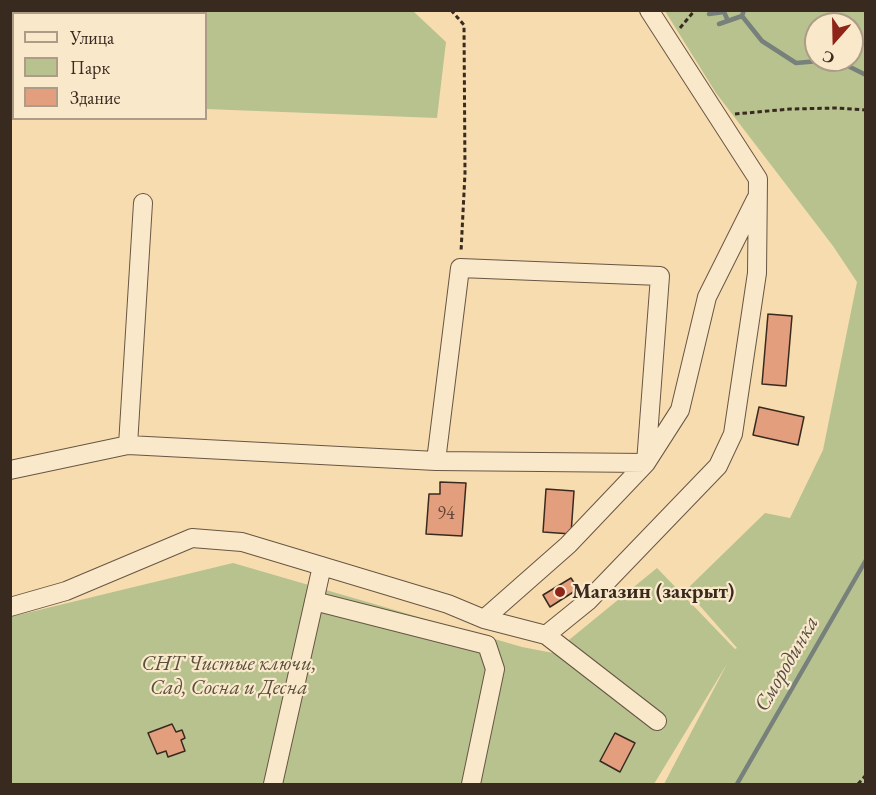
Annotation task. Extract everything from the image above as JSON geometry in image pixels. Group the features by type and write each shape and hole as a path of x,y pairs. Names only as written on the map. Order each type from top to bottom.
{"street":[{"path":"546,635 588,601 718,466 733,434 757,273 758,179 719,115 649,10"},
{"path":"484,619 568,545 646,463 681,410 707,297 758,193"},
{"path":"128,445 143,203"},
{"path":"436,461 460,268 660,276 646,463"},
{"path":"10,470 128,445 436,461 646,463"},
{"path":"10,608 66,591 192,538 242,542 448,604 484,619 546,635 657,721"},
{"path":"273,784 322,566"},
{"path":"314,601 487,645 495,669 471,784"}],"path":[{"path":"451,10 464,25 465,173 460,268"},
{"path":"669,41 694,10"},
{"path":"719,115 790,109 866,110"},
{"path":"858,784 866,775"}],"green space":[{"path":"11,10 413,11 446,42 437,118 207,109 207,12 12,12 11,103"},
{"name":"СНТ Чистые ключи, Сад, Сосна и Десна","path":"665,11 865,11 865,784 664,784 727,664 654,784 11,784 10,617 233,563 522,647 553,653 657,568 735,649 737,648 686,590 765,513 790,518 823,450 857,282 833,246 716,93"}],"building":[{"path":"768,314 792,316 786,386 762,384"},
{"path":"759,407 804,417 798,445 753,435"},
{"path":"440,482 466,483 462,536 426,534 429,494 440,494"},
{"path":"546,489 574,491 571,534 543,532"},
{"name":"Магазин (закрыт)","path":"571,578 578,589 550,607 543,595"},
{"path":"172,724 176,732 182,730 185,738 181,740 185,751 168,757 166,751 157,754 148,733"},
{"path":"615,733 635,743 620,772 600,761"}],"waterway":[{"name":"Смородинка","path":"744,10 742,16 762,41 796,63 804,62"},
{"path":"709,14 724,12 728,21"},
{"path":"719,24 742,16"},
{"name":"Смородинка","path":"860,72 866,75"},
{"name":"Смородинка","path":"737,784 866,560"}],"place":[{"name":"Магазин (закрыт)","path":"560,592"}]}
